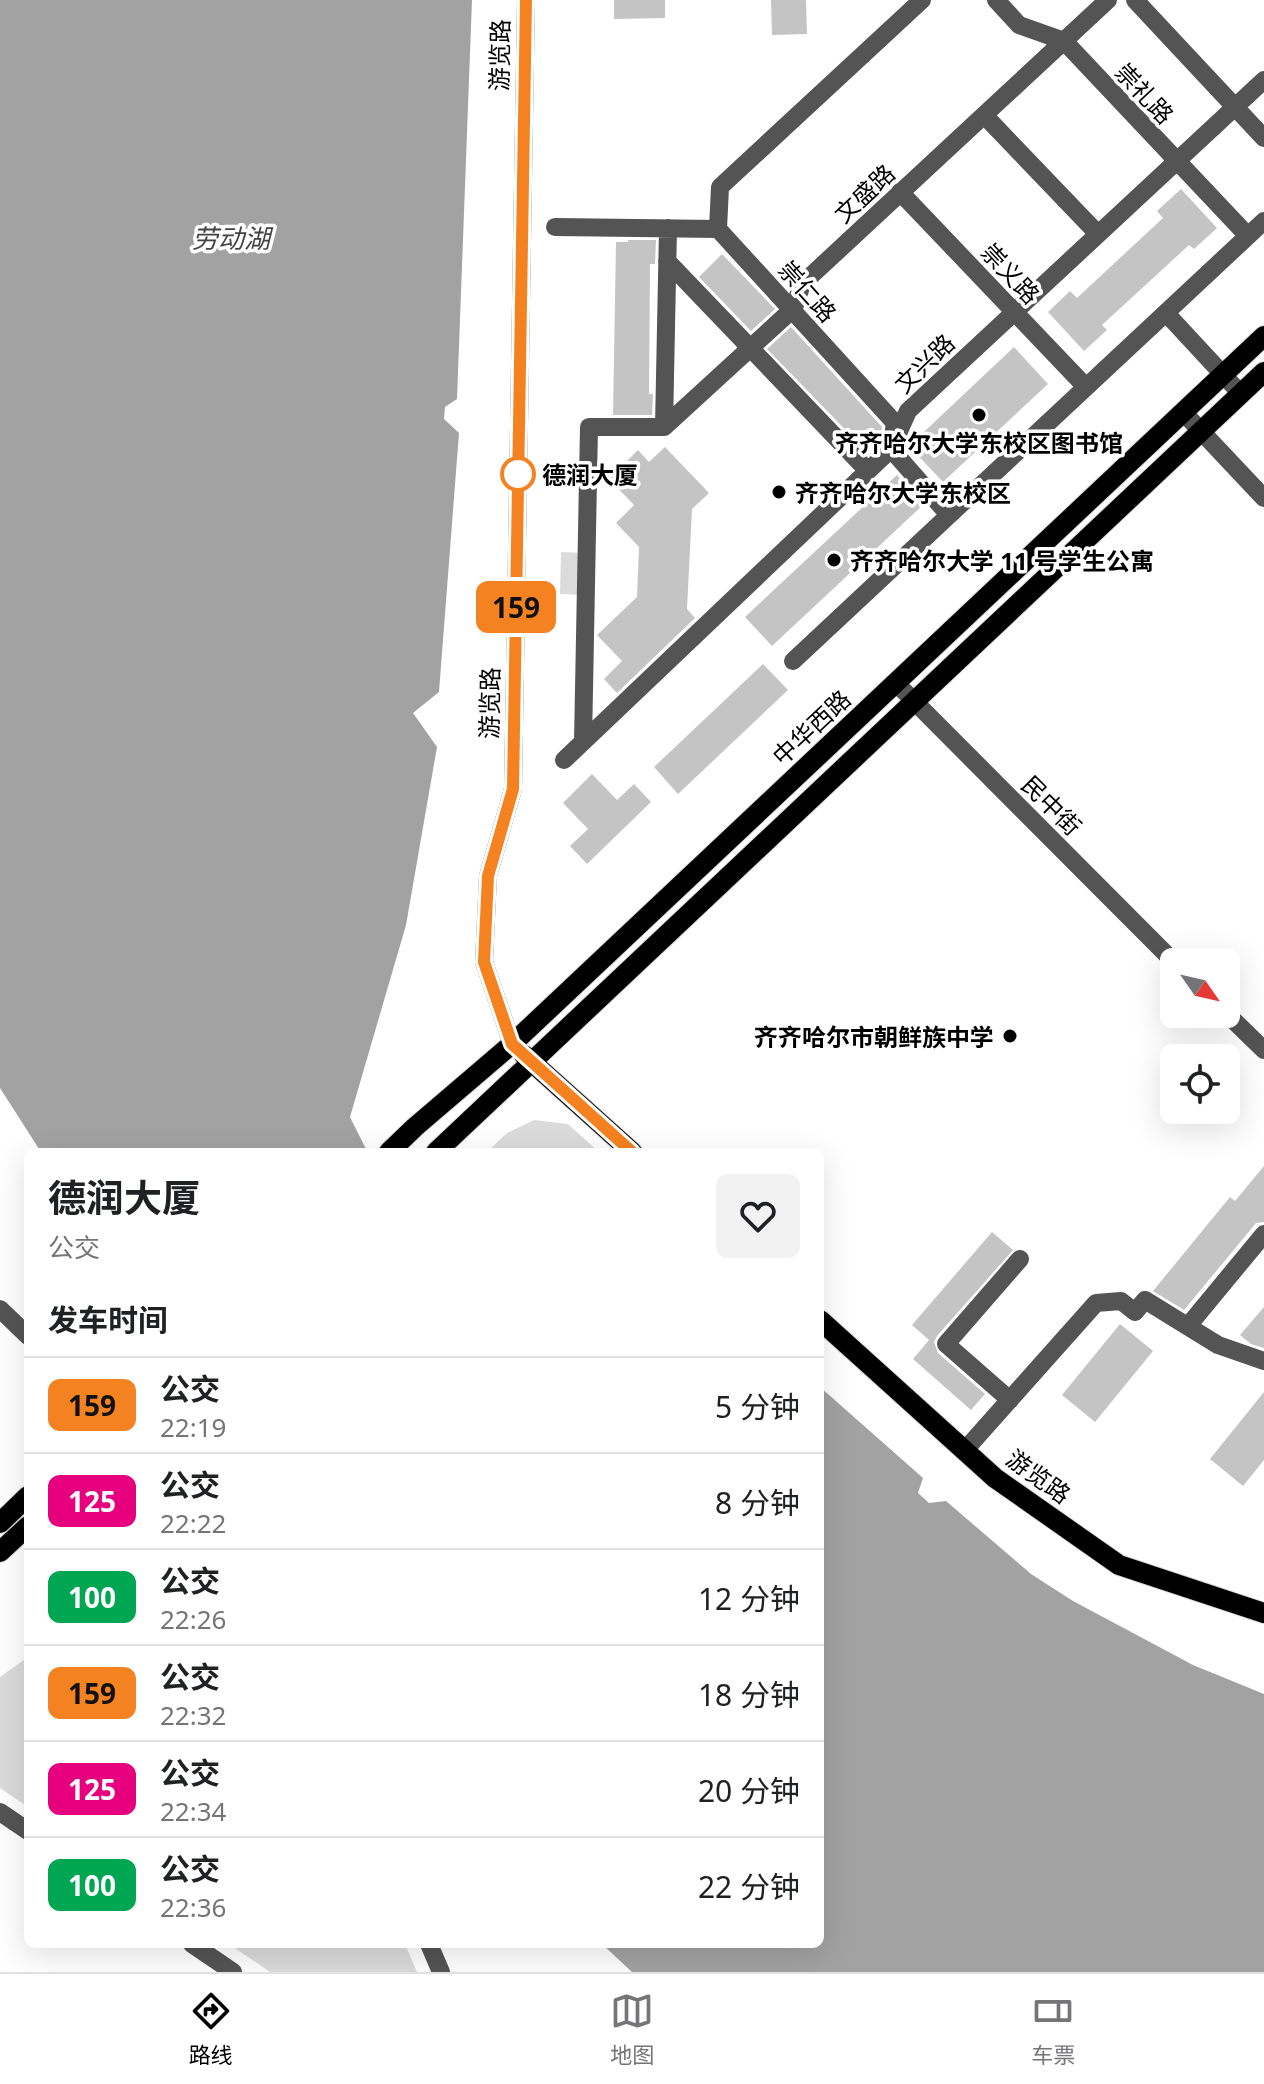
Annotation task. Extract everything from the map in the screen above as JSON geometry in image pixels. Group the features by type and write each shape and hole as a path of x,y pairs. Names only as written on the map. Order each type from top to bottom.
{"main road":[{"name":"中华西路","path":"393,1148 512,1044 1264,336"},
{"path":"440,1148 1264,372"},
{"name":"游览路","path":"512,1044 628,1148"},
{"name":"游览路","path":"824,1324 995,1478 1119,1565 1264,1613"},
{"path":"0,1523 24,1500"},
{"path":"0,1552 24,1530"}],"street":[{"name":"游览路","path":"512,1044 484,962 488,876 513,789 526,0"},
{"path":"555,227 718,229 720,187 922,0"},
{"name":"崇礼路","path":"996,0 1019,25 1064,41 1248,236"},
{"name":"文盛路","path":"664,427 792,309 802,284 1108,0"},
{"path":"1135,0 1264,138"},
{"name":"文兴路","path":"564,760 891,449 908,411 1264,80"},
{"path":"984,115 1098,234"},
{"name":"崇义路","path":"900,192 1086,387"},
{"path":"793,661 1264,221"},
{"path":"583,742 589,427 664,427 668,228"},
{"name":"崇仁路","path":"718,229 895,423 891,449"},
{"path":"667,261 868,471"},
{"path":"1166,313 1241,394"},
{"path":"1183,412 1264,498"},
{"path":"891,449 949,515"},
{"name":"民中街","path":"896,683 1160,948"},
{"path":"1240,1027 1264,1050"},
{"path":"1188,1326 1264,1234"},
{"path":"1010,1400 946,1344 1020,1259"},
{"path":"965,1450 1096,1303 1121,1301 1135,1312 1145,1300 1218,1345 1264,1361"},
{"path":"0,1309 24,1332"},
{"path":"0,1812 24,1828"},
{"path":"198,1948 233,1972"},
{"path":"431,1948 441,1972"}],"shaded area":[{"path":"561,552 584,553 583,595 560,594"},
{"path":"534,1120 568,1124 595,1148 491,1148 507,1133"},
{"path":"24,1660 24,1804 0,1788 0,1677"},
{"path":"235,1948 407,1948 417,1972 270,1972"}],"water":[{"name":"劳动湖","path":"0,0 472,0 457,399 445,407 444,419 459,433 439,692 413,713 437,747 406,925 350,1117 366,1148 38,1148 0,1088"},
{"path":"824,1391 923,1478 918,1493 929,1503 946,1501 1031,1574 1073,1601 1193,1665 1264,1694 1264,1972 632,1972 606,1948 824,1948"}],"building":[{"path":"614,0 665,0 665,18 614,19"},
{"path":"771,0 806,0 807,34 772,35"},
{"path":"1181,189 1217,228 1194,249 1189,245 1102,325 1107,330 1084,351 1048,312 1070,291 1077,298 1163,218 1157,211"},
{"path":"656,240 655,264 650,264 649,394 653,394 652,415 613,415 616,242"},
{"path":"722,254 775,309 751,331 699,277"},
{"path":"791,327 882,427 880,442 868,453 767,349"},
{"name":"齐齐哈尔大学东校区图书馆","path":"1014,347 1048,384 943,482 909,446"},
{"name":"德润大厦","path":"665,447 709,493 692,509 687,609 695,618 617,693 604,679 622,661 597,635 637,597 639,547 616,523 634,505 609,479 638,450 649,462"},
{"name":"齐齐哈尔大学 11 号学生公寓","path":"897,475 924,504 772,646 745,617"},
{"path":"763,664 788,690 678,794 654,767"},
{"path":"592,774 617,800 634,784 651,802 587,864 570,846 588,829 563,803"},
{"path":"1264,1166 1264,1222 1256,1223 1184,1310 1153,1291 1230,1197 1235,1201"},
{"path":"992,1232 1013,1250 934,1342 938,1353 985,1394 971,1410 913,1359 929,1340 912,1325"},
{"path":"1264,1307 1264,1348 1251,1344 1240,1335"},
{"path":"1120,1324 1153,1351 1095,1422 1062,1395"},
{"path":"1264,1392 1264,1460 1243,1486 1210,1459"}],"bus line":[{"name":"159","path":"526,0 513,789 488,876 484,962 512,1044 628,1148"}],"place":[{"name":"齐齐哈尔大学东校区图书馆","path":"979,415"},
{"name":"德润大厦","path":"518,474"},
{"name":"齐齐哈尔大学东校区","path":"779,492"},
{"name":"齐齐哈尔大学 11 号学生公寓","path":"834,560"},
{"name":"齐齐哈尔市朝鲜族中学","path":"1010,1036"}]}
